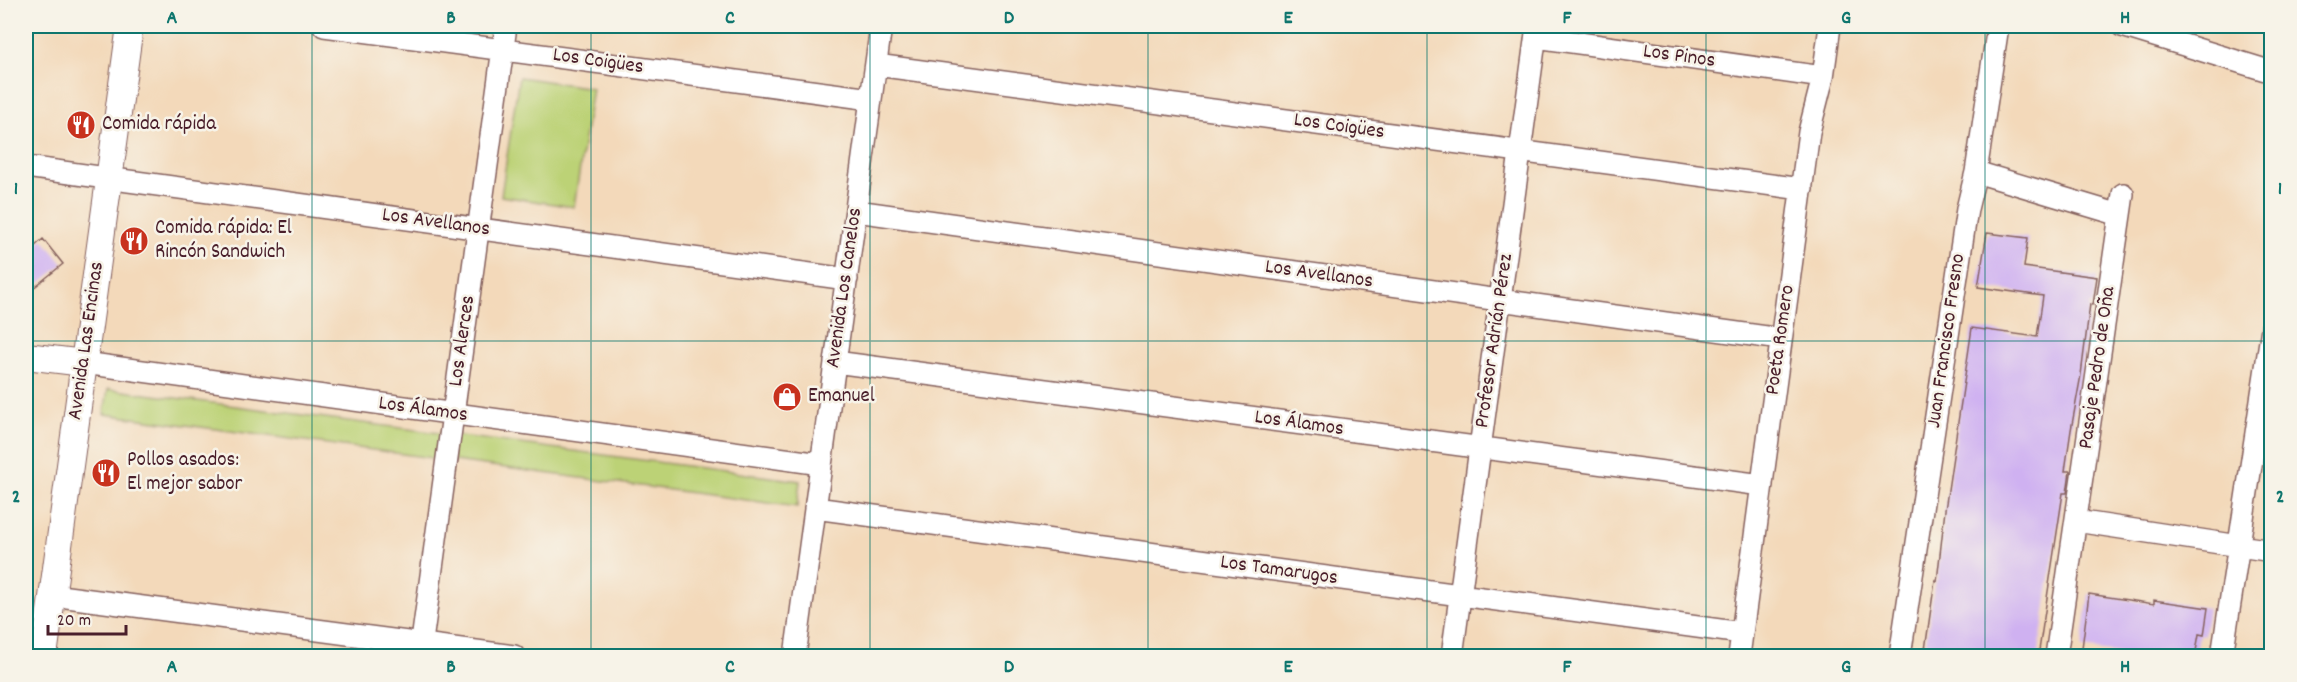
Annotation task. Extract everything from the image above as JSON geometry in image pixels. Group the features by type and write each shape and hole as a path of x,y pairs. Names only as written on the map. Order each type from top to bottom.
{"street":[{"name":"Avenida Las Encinas","path":"44,657 130,26"},
{"name":"Los Coigües","path":"324,26 871,99"},
{"name":"Los Alerces","path":"421,650 506,26"},
{"name":"Avenida Los Canelos","path":"795,656 881,26"},
{"name":"Poeta Romero","path":"1739,657 1809,132 1823,77 1830,26"},
{"name":"Juan Francisco Fresno","path":"1900,657 1967,209 1976,172 1998,26"},
{"path":"2122,26 2271,72"},
{"name":"Los Pinos","path":"1537,31 1823,77"},
{"name":"Profesor Adrián Pérez","path":"1452,657 1537,31"},
{"name":"Los Coigües","path":"876,65 1802,189"},
{"name":"Los Avellanos","path":"26,167 847,279"},
{"name":"Pasaje Pedro de Oña","path":"1976,172 2121,205 2056,657"},
{"name":"Los Avellanos","path":"856,211 1782,339"},
{"path":"2222,657 2271,328"},
{"name":"Los Álamos","path":"26,356 821,464"},
{"name":"Los Álamos","path":"835,362 1762,485"},
{"name":"Los Tamarugos","path":"815,508 1742,633"},
{"path":"2076,521 2271,551"},
{"path":"52,595 421,650 514,657"},
{"path":"795,656 801,657"}],"green space":[{"path":"519,77 592,88 574,207 501,196"},
{"path":"108,389 800,481 797,507 104,414"}],"building":[{"path":"1987,233 2028,238 2024,267 2097,277 2093,305 2090,304 2065,471 2070,471 2067,493 2063,493 2038,657 1924,657 1935,580 1937,581 1945,510 1972,328 2037,337 2043,296 1978,287"},
{"path":"43,239 63,264 26,294 26,254"},
{"path":"2089,594 2154,604 2154,600 2208,608 2204,635 2199,634 2195,657 2146,657 2082,648"}],"place":[{"name":"Comida rápida","path":"81,125"},
{"name":"Comida rápida: El Rincón Sandwich","path":"134,241"},
{"name":"Emanuel","path":"787,397"},
{"name":"Pollos asados: El mejor sabor","path":"106,473"}]}
